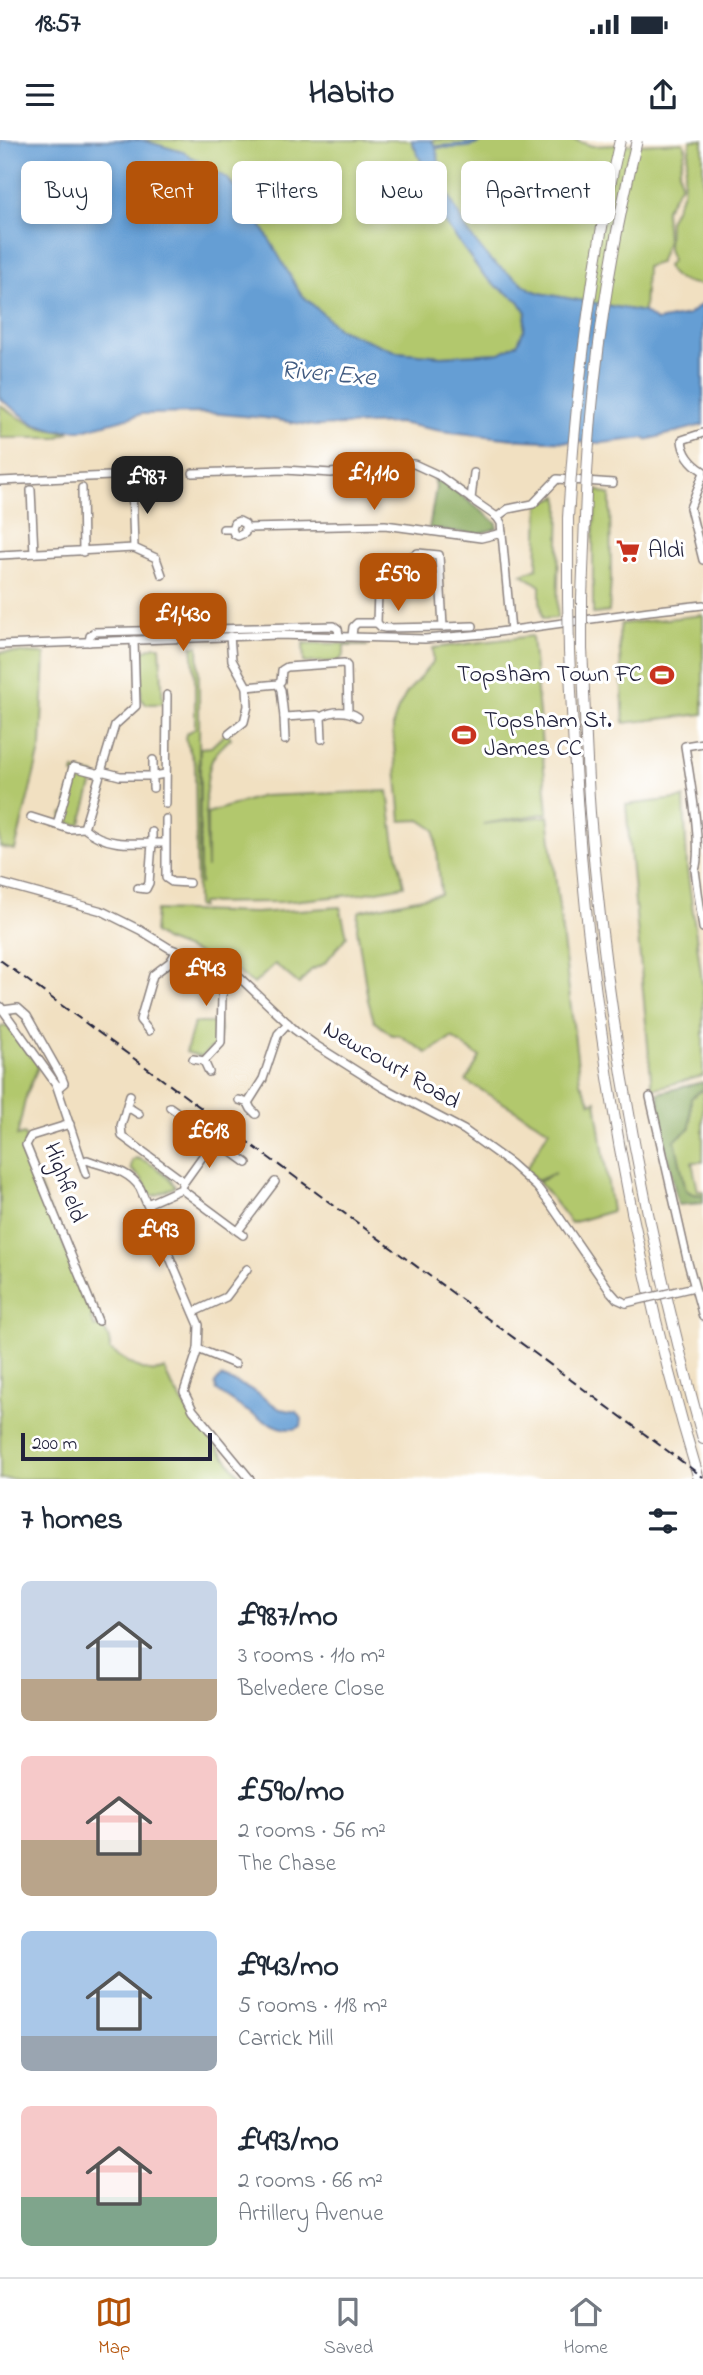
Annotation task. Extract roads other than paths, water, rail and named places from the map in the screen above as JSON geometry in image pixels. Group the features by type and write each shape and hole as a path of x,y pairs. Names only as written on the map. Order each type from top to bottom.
{"highway":[{"path":"620,140 585,329 568,518 569,651 578,826 592,962 613,1108 637,1235 663,1348 699,1479"},
{"path":"637,140 609,277 593,398 585,518 582,649 592,825 606,958 627,1104 663,1281 703,1439"}],"street":[{"path":"703,433 682,440 690,461 703,473 690,508 703,559"},
{"path":"193,473 285,470 331,473 414,464 438,475 502,523 511,631"},
{"path":"471,499 474,473"},
{"path":"0,481 155,474"},
{"path":"497,517 508,509 533,504 557,479 613,483"},
{"path":"132,485 134,548"},
{"path":"82,488 83,552"},
{"path":"31,490 34,554"},
{"path":"227,529 239,521 247,528 385,526 481,538 502,533"},
{"path":"0,555 134,548 156,558 162,575"},
{"path":"405,549 412,556"},
{"path":"412,556 418,553 439,555 443,626"},
{"path":"411,567 412,556"},
{"path":"378,591 377,623 380,627 473,626"},
{"path":"0,645 230,636 340,635 425,639 511,631 703,606"},
{"path":"352,636 352,627 356,624 377,623"},
{"path":"89,642 94,632 334,626 340,635"},
{"path":"229,734 244,722 247,715 247,687 232,660 230,636"},
{"path":"84,828 115,725 136,706 134,640"},
{"path":"285,740 281,690 278,684 284,668 344,663 347,666 348,712"},
{"path":"247,687 278,684"},
{"path":"166,804 167,695"},
{"path":"167,708 177,709"},
{"path":"284,717 321,717 348,712 358,717"},
{"path":"321,717 322,739"},
{"path":"703,743 685,746 700,864 695,870 703,926"},
{"path":"153,760 153,788"},
{"path":"57,825 73,767 120,776 166,774"},
{"path":"31,817 69,829 84,828 104,840 118,843 165,843"},
{"path":"166,819 165,875 169,881 189,883"},
{"path":"138,888 146,889 149,883 152,832"},
{"path":"165,866 175,866"},
{"name":"Newcourt Road","path":"0,883 102,911 176,951 232,973 248,984 288,1023 336,1058 408,1102 464,1130 510,1163 537,1187 617,1299 626,1303 692,1288"},
{"path":"149,1031 140,1020 152,977 170,962 176,951"},
{"path":"205,1061 221,1042 218,1021 222,995 232,973"},
{"path":"1,1008 18,1008 27,1016 62,1078 64,1083 58,1088"},
{"path":"1,1008 50,1073 58,1088 86,1174"},
{"path":"248,1103 263,1079 278,1034 288,1023"},
{"path":"193,1059 205,1061"},
{"path":"205,1061 209,1072"},
{"path":"130,1095 121,1126 122,1136 240,1233 275,1182"},
{"path":"650,1097 692,1288 703,1317"},
{"path":"239,1100 248,1103 256,1114"},
{"path":"170,1107 247,1163"},
{"path":"126,1109 139,1114"},
{"name":"Highfield","path":"70,1124 31,1136 26,1145 98,1321"},
{"path":"147,1204 182,1185 215,1139"},
{"path":"82,1162 87,1160 129,1175 140,1188 199,1325 198,1349 184,1392 193,1410 250,1479"},
{"path":"194,1312 226,1297 247,1269"},
{"path":"198,1349 235,1364"}],"water":[{"name":"River Exe","path":"0,140 142,140 183,152 198,161 126,161 126,224 218,224 218,173 232,184 232,224 261,224 300,293 339,329 397,352 441,356 500,353 518,343 524,329 526,312 519,301 493,284 481,272 446,224 447,192 461,224 490,260 532,290 644,312 656,321 688,315 703,303 703,425 646,440 602,443 523,440 441,431 399,423 315,426 209,413 142,414 83,430 56,430 33,423 0,399"},
{"path":"411,140 431,140 436,146 483,140 473,146 436,148 439,161 421,161"},
{"path":"221,1377 251,1389 280,1409 297,1412 302,1419 301,1426 283,1428 246,1411 217,1391 215,1383"}],"railway":[{"path":"0,960 703,1477"}],"place":[{"name":"Aldi","path":"628,551"},
{"name":"Topsham Town FC","path":"662,675"},
{"name":"Topsham St. James CC","path":"464,735"}]}
